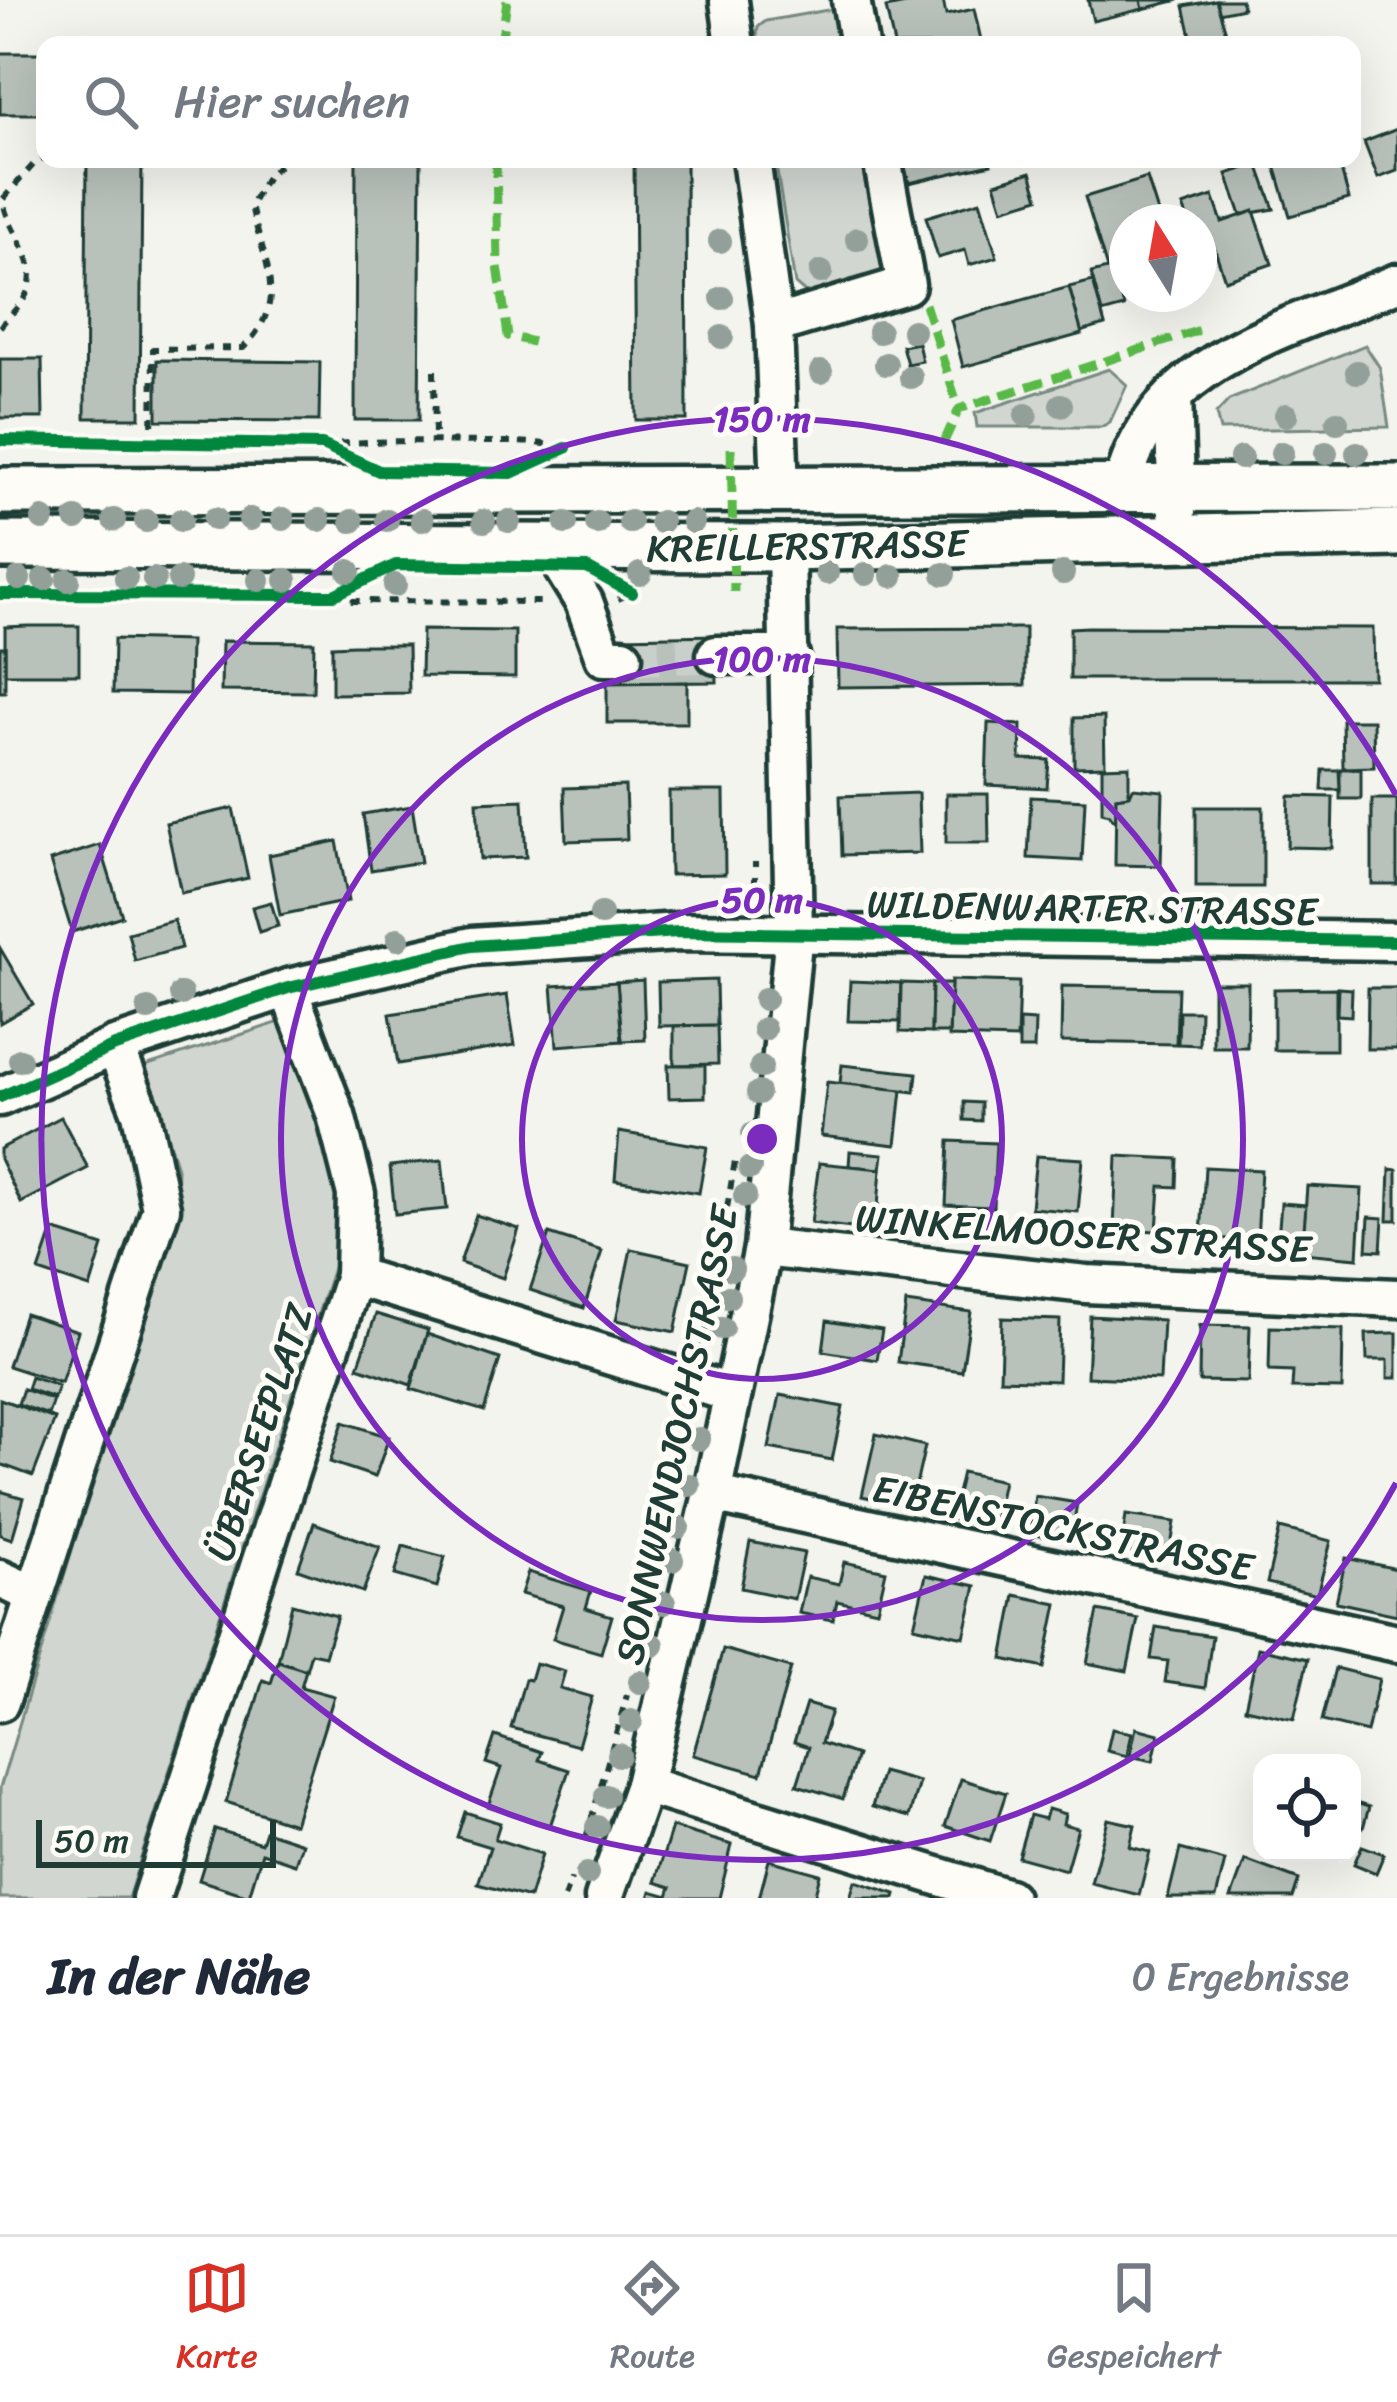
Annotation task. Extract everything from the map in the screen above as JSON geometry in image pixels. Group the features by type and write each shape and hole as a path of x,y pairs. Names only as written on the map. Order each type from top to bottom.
{"main road":[{"name":"KREILLERSTRASSE","path":"0,491 1397,488"},
{"name":"KREILLERSTRASSE","path":"0,545 785,548 1397,533"}],"street":[{"path":"699,0 739,0"},
{"path":"850,0 857,36"},
{"path":"729,2 734,36"},
{"path":"752,168 774,325 780,491"},
{"path":"774,325 906,284 884,168"},
{"path":"1122,490 1137,439 1200,371 1233,352 1397,283"},
{"path":"1173,396 1178,537"},
{"path":"559,548 563,568 584,602 604,657 623,657"},
{"name":"SONNWENDJOCHSTRASSE","path":"604,1898 644,1785 712,1494 714,1388 763,1248 794,932 785,548"},
{"path":"716,655 790,655"},
{"name":"WILDENWARTER STRASSE","path":"0,1096 115,1046 288,988 472,946 678,932 1397,940"},
{"name":"ÜBERSEEPLATZ","path":"151,1898 354,1276 356,1195 336,1115 288,988"},
{"path":"0,1702 161,1208 142,1113 115,1046"},
{"name":"WINKELMOOSER STRASSE","path":"763,1248 1086,1284 1397,1298"},
{"path":"354,1276 714,1388"},
{"name":"EIBENSTOCKSTRASSE","path":"712,1494 1397,1642"},
{"path":"0,1580 35,1594"},
{"path":"644,1785 1008,1898"}],"path":[{"path":"0,327 26,296 33,268 28,254 15,241 2,199 36,163"},
{"path":"152,442 153,349 243,348 268,313 272,278 251,205 276,168"},
{"path":"434,370 435,441"},
{"path":"322,446 373,440 545,443 566,448"},
{"path":"322,446 360,462"},
{"path":"550,456 566,448"},
{"path":"334,595 355,585"},
{"path":"617,585 632,593"},
{"path":"334,595 347,601 612,602 632,593"},
{"path":"714,1388 737,1146"},
{"path":"580,1858 628,1690"},
{"path":"564,1898 572,1877"}],"shaded area":[{"path":"833,9 844,16 847,36 757,36 758,27 766,21"},
{"path":"776,168 869,168 887,257 878,284 816,302 795,284"},
{"path":"1365,345 1380,368 1389,427 1220,430 1216,414 1229,400"},
{"path":"1109,369 1127,385 1110,422 1101,427 977,427 975,413"},
{"path":"283,1021 322,1119 340,1195 334,1265 128,1898 0,1898 0,1788 176,1205 177,1168 145,1066"}],"building":[{"path":"943,0 946,15 974,9 980,36 892,36 886,8"},
{"path":"1088,0 1141,0 1143,9 1093,21"},
{"path":"1141,0 1179,0 1143,9"},
{"path":"1216,0 1241,0 1243,8 1219,13"},
{"path":"1216,0 1227,36 1191,36 1184,6"},
{"path":"0,53 36,53 36,114 0,114"},
{"path":"1397,129 1397,171 1378,178 1364,142"},
{"path":"87,168 142,168 140,418 85,418"},
{"path":"356,168 421,168 419,420 355,420"},
{"path":"634,168 686,168 687,420 636,420"},
{"path":"905,168 974,168 909,183"},
{"path":"1259,168 1274,209 1241,215 1227,174"},
{"path":"1276,168 1340,168 1349,199 1290,216"},
{"path":"1031,172 1039,198 1003,209 995,183"},
{"path":"1147,178 1155,204 1109,204 1108,272 1085,197"},
{"path":"1213,196 1216,204 1189,204"},
{"path":"980,201 997,257 969,265 965,250 938,258 926,217"},
{"path":"1217,208 1222,222 1254,211 1272,264 1225,280 1217,256"},
{"path":"1109,269 1109,311 1102,313 1091,273"},
{"path":"1093,281 1105,325 1081,332 1069,287"},
{"path":"1069,287 1082,334 963,367 951,320"},
{"path":"918,343 922,361 907,364 902,346"},
{"path":"0,359 42,359 43,418 0,418"},
{"path":"157,360 320,362 319,421 157,420"},
{"path":"79,626 79,674 5,674 5,627"},
{"path":"1025,628 1025,685 838,687 837,629"},
{"path":"1070,628 1373,628 1374,679 1070,679"},
{"path":"422,630 515,631 515,677 421,676"},
{"path":"716,635 717,682 623,683 623,637"},
{"path":"114,639 190,641 189,694 113,693"},
{"path":"222,641 314,642 313,692 221,691"},
{"path":"408,645 409,693 332,694 332,646"},
{"path":"0,647 5,647 5,692 0,692"},
{"path":"687,682 687,723 607,723 607,683"},
{"path":"1104,717 1105,766 1074,767 1074,718"},
{"path":"1342,720 1373,720 1374,767 1343,768"},
{"path":"988,723 1021,725 1020,759 1049,760 1047,788 986,785"},
{"path":"1129,766 1129,795 1116,797 1116,823 1102,812 1102,767"},
{"path":"1340,769 1361,769 1361,799 1340,799"},
{"path":"1323,770 1339,770 1340,790 1322,790"},
{"path":"625,786 627,839 566,841 564,788"},
{"path":"1133,788 1163,791 1161,866 1115,865 1116,797 1130,795"},
{"path":"669,791 724,791 725,874 670,875"},
{"path":"918,793 920,853 842,855 840,796"},
{"path":"946,794 988,794 989,843 946,843"},
{"path":"1289,796 1333,797 1332,848 1287,847"},
{"path":"1031,797 1085,800 1082,861 1028,858"},
{"path":"1372,799 1397,799 1397,884 1372,884"},
{"path":"523,800 526,857 480,859 477,802"},
{"path":"412,806 421,862 371,870 363,814"},
{"path":"1196,807 1263,807 1263,887 1196,887"},
{"path":"233,808 248,878 181,893 166,823"},
{"path":"337,841 348,901 280,915 269,855"},
{"path":"100,845 122,916 72,932 50,861"},
{"path":"271,902 278,926 259,932 252,907"},
{"path":"174,920 181,948 135,961 128,933"},
{"path":"0,948 33,1004 0,1023"},
{"path":"643,980 645,1040 622,1041 617,982"},
{"path":"716,980 717,1025 659,1026 658,982"},
{"path":"951,980 1019,982 1017,1039 949,1037"},
{"path":"850,981 901,983 900,1022 848,1021"},
{"path":"617,982 622,1041 557,1046 552,986"},
{"path":"901,983 932,984 931,1033 900,1032"},
{"path":"1213,983 1248,983 1247,1047 1213,1047"},
{"path":"932,984 951,984 949,1033 931,1033"},
{"path":"1062,986 1178,988 1176,1044 1061,1042"},
{"path":"1336,988 1336,1050 1274,1050 1274,989"},
{"path":"1338,988 1352,989 1351,1016 1337,1015"},
{"path":"1368,988 1397,988 1397,1049 1367,1049"},
{"path":"507,995 515,1045 398,1064 390,1014"},
{"path":"1179,1011 1200,1011 1199,1045 1178,1044"},
{"path":"1019,1020 1035,1021 1034,1049 1019,1049"},
{"path":"717,1025 718,1064 674,1065 674,1026"},
{"path":"668,1065 705,1065 705,1097 669,1098"},
{"path":"842,1065 917,1073 915,1092 840,1083"},
{"path":"827,1082 902,1090 896,1145 821,1136"},
{"path":"964,1102 981,1103 981,1121 964,1120"},
{"path":"61,1117 88,1168 21,1203 0,1159 0,1149"},
{"path":"619,1132 707,1147 699,1193 615,1180"},
{"path":"949,1141 996,1143 993,1207 946,1205"},
{"path":"850,1151 883,1154 881,1169 849,1166"},
{"path":"1036,1156 1083,1159 1078,1212 1031,1208"},
{"path":"1117,1156 1178,1159 1177,1187 1160,1186 1157,1231 1114,1229"},
{"path":"442,1160 447,1209 395,1214 390,1166"},
{"path":"819,1163 881,1169 876,1231 811,1223"},
{"path":"1205,1167 1261,1170 1257,1241 1201,1237"},
{"path":"1390,1169 1397,1170 1397,1220 1388,1220"},
{"path":"1307,1186 1362,1189 1358,1258 1302,1253"},
{"path":"1281,1203 1306,1205 1302,1253 1277,1251"},
{"path":"476,1215 519,1229 503,1278 460,1263"},
{"path":"1369,1217 1383,1218 1381,1251 1367,1250"},
{"path":"53,1230 103,1246 90,1288 39,1271"},
{"path":"549,1234 602,1251 584,1308 530,1290"},
{"path":"631,1249 690,1262 675,1332 616,1320"},
{"path":"906,1303 971,1312 962,1371 898,1362"},
{"path":"25,1314 78,1331 61,1383 8,1366"},
{"path":"376,1314 428,1330 411,1385 358,1367"},
{"path":"1090,1316 1163,1320 1160,1380 1087,1377"},
{"path":"1002,1318 1060,1320 1058,1381 1000,1379"},
{"path":"827,1321 882,1330 877,1360 823,1351"},
{"path":"1200,1325 1250,1326 1248,1382 1199,1381"},
{"path":"1270,1327 1343,1329 1342,1389 1292,1388 1293,1372 1269,1371"},
{"path":"1397,1333 1397,1378 1388,1378 1388,1360 1367,1360 1366,1334"},
{"path":"427,1334 500,1359 484,1411 411,1389"},
{"path":"31,1377 58,1386 54,1398 27,1389"},
{"path":"23,1389 53,1400 48,1415 18,1404"},
{"path":"780,1395 843,1407 832,1460 769,1448"},
{"path":"0,1399 55,1419 33,1476 0,1464"},
{"path":"343,1422 389,1437 375,1477 330,1462"},
{"path":"876,1434 925,1446 911,1507 862,1496"},
{"path":"962,1472 1003,1481 993,1528 951,1519"},
{"path":"0,1491 24,1498 12,1539 0,1535"},
{"path":"1035,1496 1077,1503 1071,1541 1029,1534"},
{"path":"1126,1515 1175,1522 1169,1558 1121,1551"},
{"path":"314,1523 380,1547 363,1592 298,1569"},
{"path":"1280,1528 1331,1541 1317,1595 1267,1583"},
{"path":"750,1542 804,1553 794,1599 741,1588"},
{"path":"403,1546 445,1557 437,1587 395,1575"},
{"path":"1346,1558 1397,1569 1397,1615 1336,1602"},
{"path":"844,1562 886,1571 877,1610 837,1601 833,1620 799,1613 807,1577 839,1584"},
{"path":"528,1572 591,1591 586,1608 612,1616 601,1653 553,1639 563,1606 521,1594"},
{"path":"926,1575 976,1586 964,1637 914,1626"},
{"path":"1015,1595 1057,1604 1044,1668 1003,1659"},
{"path":"292,1604 337,1616 325,1656 311,1653 306,1670 278,1661"},
{"path":"1098,1611 1138,1619 1127,1671 1087,1663"},
{"path":"1156,1627 1212,1636 1205,1688 1165,1682 1168,1661 1151,1659"},
{"path":"1258,1648 1308,1659 1294,1719 1245,1708"},
{"path":"723,1649 791,1668 761,1774 693,1755"},
{"path":"278,1661 306,1670 301,1687 334,1696 294,1824 226,1802 263,1680 271,1683"},
{"path":"535,1663 565,1671 560,1688 592,1697 578,1746 511,1728 525,1679 530,1680"},
{"path":"1335,1668 1379,1679 1367,1732 1322,1721"},
{"path":"806,1704 831,1711 821,1743 857,1755 843,1799 797,1785 809,1747 794,1742"},
{"path":"1136,1728 1159,1734 1153,1761 1130,1756"},
{"path":"1112,1729 1132,1733 1127,1756 1107,1751"},
{"path":"495,1736 542,1752 539,1760 569,1770 550,1826 488,1806 501,1768 486,1763"},
{"path":"882,1772 919,1782 909,1817 872,1807"},
{"path":"961,1779 1006,1793 990,1841 945,1826"},
{"path":"1361,1805 1369,1807 1361,1827"},
{"path":"1048,1809 1065,1814 1063,1824 1078,1828 1066,1870 1018,1857 1030,1815 1045,1819"},
{"path":"465,1812 500,1823 495,1839 542,1854 529,1898 478,1884 490,1847 457,1837"},
{"path":"1108,1819 1135,1825 1130,1847 1150,1852 1139,1895 1091,1883"},
{"path":"672,1827 732,1845 719,1898 649,1898 651,1891 668,1896 671,1887 655,1882"},
{"path":"215,1829 261,1843 265,1831 302,1843 295,1864 262,1853 249,1896 199,1880"},
{"path":"1361,1848 1384,1854 1376,1873 1354,1864 1361,1862"},
{"path":"1180,1849 1225,1861 1216,1898 1168,1898"},
{"path":"769,1860 820,1874 814,1898 759,1898"},
{"path":"1245,1860 1299,1880 1293,1898 1231,1898"},
{"path":"855,1881 896,1894 895,1898 850,1898"}],"tunnel":[{"path":"623,657 716,655"}],"marked path":[{"path":"502,36 507,0"},
{"path":"496,168 498,266 508,336 533,342"},
{"path":"925,304 959,409"},
{"path":"944,442 959,409 1203,329"},
{"path":"731,448 734,592"}],"cycle path":[{"path":"0,440 322,445 379,471 511,473 566,448"},
{"path":"0,594 334,595 396,565 587,568 632,593"},
{"path":"0,1097 115,1046 288,988 472,946 678,932 1397,941"}]}
